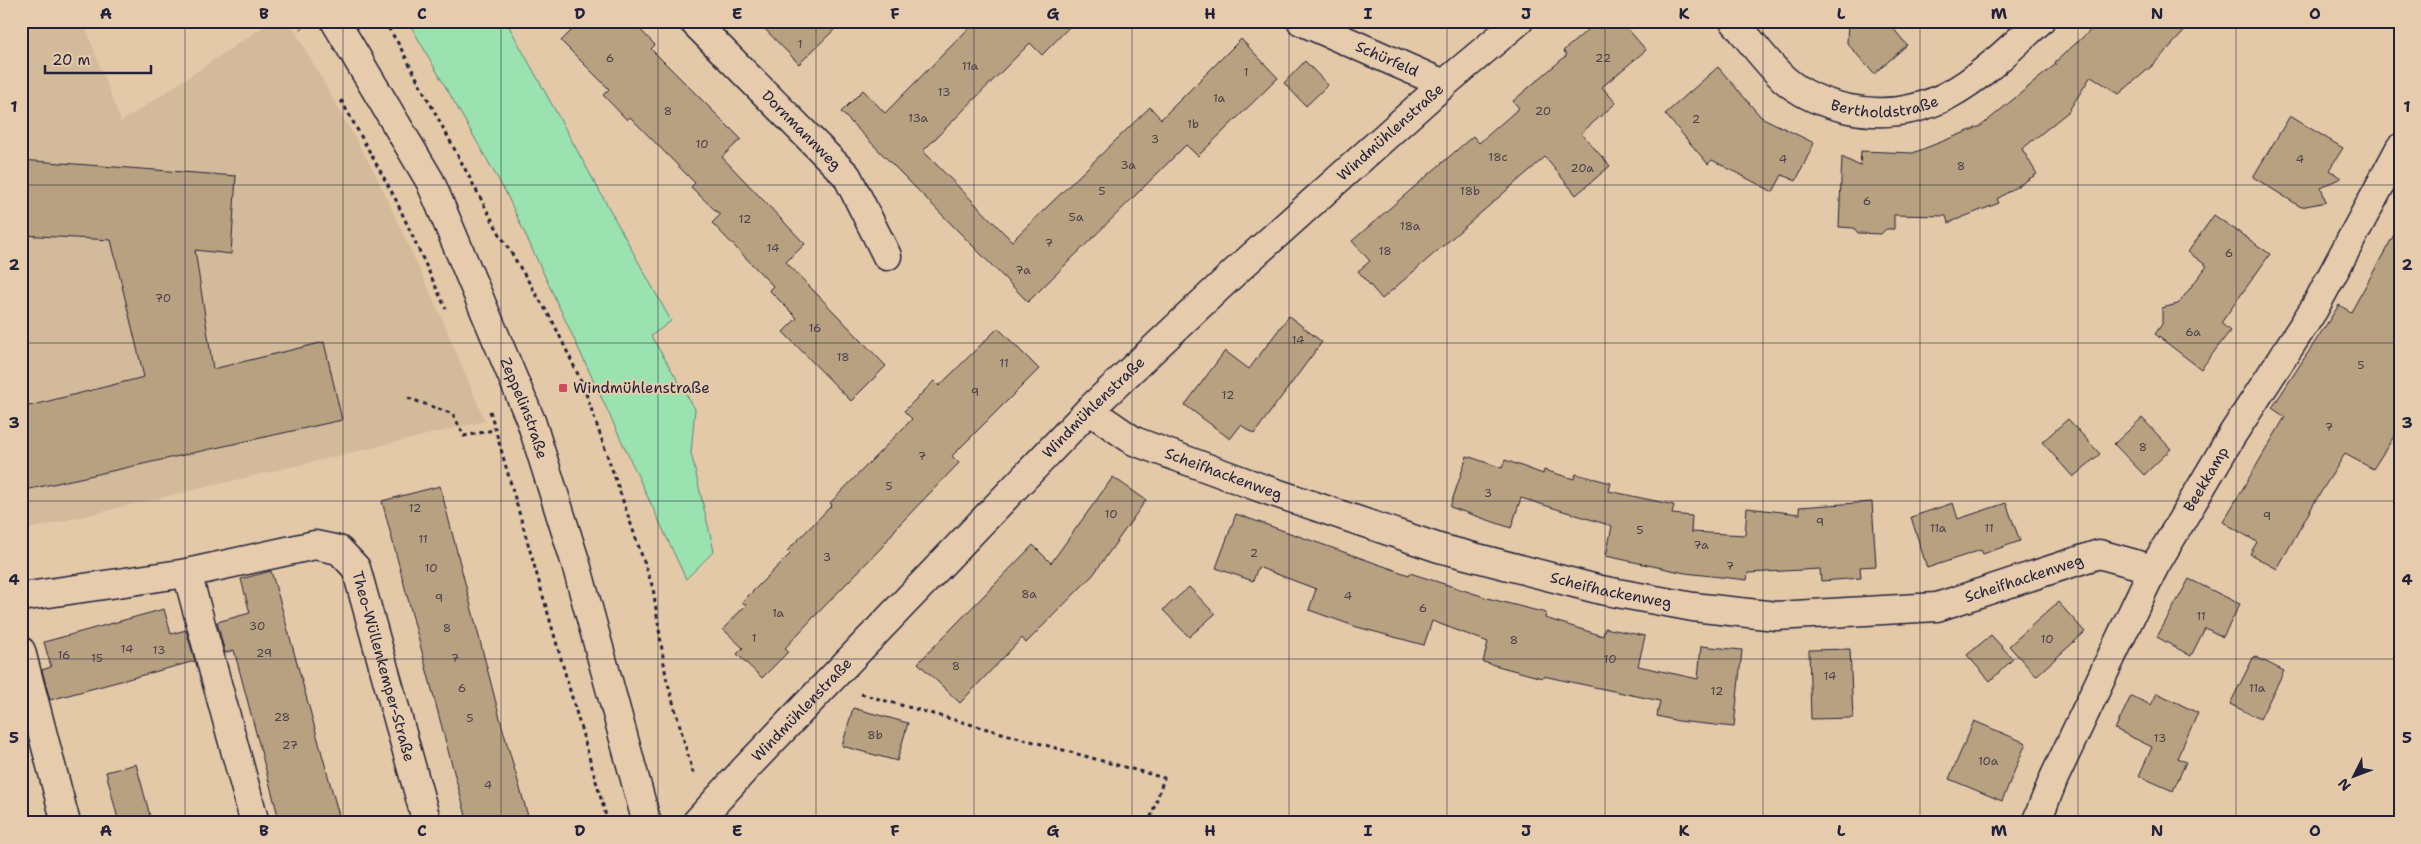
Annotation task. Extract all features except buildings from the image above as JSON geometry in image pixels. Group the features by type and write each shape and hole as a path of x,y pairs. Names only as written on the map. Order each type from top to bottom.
{"street":[{"name":"Zeppelinstraße","path":"335,21 430,181 531,421 576,564 647,823"},
{"name":"Dornmannweg","path":"693,21 847,176 887,256"},
{"name":"Schürfeld","path":"1301,21 1444,84"},
{"name":"Windmühlenstraße","path":"701,818 825,685 1089,410 1236,271 1444,84 1519,21"},
{"name":"Bertholdstraße","path":"1734,21 1785,79 1825,103 1874,114 1933,104 1978,78 2040,21"},
{"name":"Beekkamp","path":"2036,823 2054,778 2153,569 2232,435 2314,309 2400,148"},
{"name":"Scheifhackenweg","path":"1089,410 1134,441 1264,489 1430,545 1601,590 1693,607 1776,616 1937,607 2099,554 2153,569"},
{"name":"Theo-Wüllenkemper-Straße","path":"21,597 187,573 315,545 338,550 356,568 427,823"},
{"path":"187,573 255,823"},
{"path":"21,651 66,823"}],"path":[{"path":"297,21 307,37"},
{"path":"384,21 398,43 498,231 553,322 583,385 653,588 666,677 701,818"},
{"path":"339,96 395,198 449,316"},
{"path":"408,398 453,414 464,436 494,430"},
{"path":"488,406 520,510 608,823"},
{"path":"825,685 1164,778 1149,823"}],"shaded area":[{"path":"21,21 83,21 121,122 272,21 289,21 377,177 440,314 485,421 21,531"}],"green space":[{"path":"408,21 506,21 671,321 651,336 695,409 691,453 714,551 686,579 506,193"}],"place":[{"name":"Windmühlenstraße","path":"563,388"}]}
